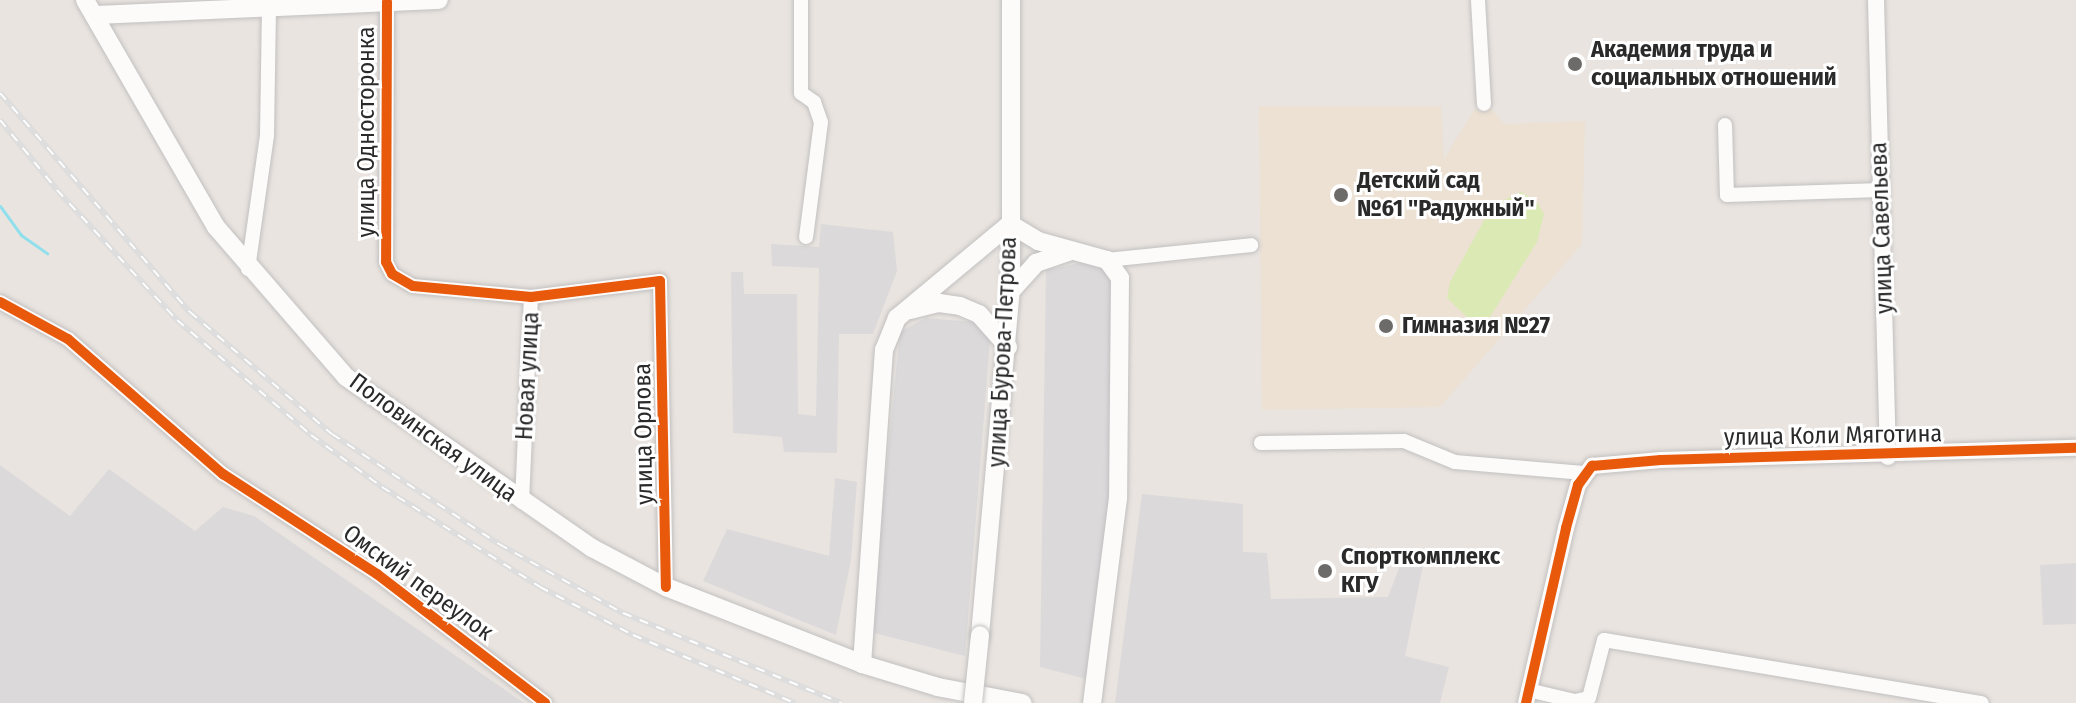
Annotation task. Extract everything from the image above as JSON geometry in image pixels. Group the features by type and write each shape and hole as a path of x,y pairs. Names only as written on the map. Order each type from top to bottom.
{"main road":[{"path":"89,8 269,10 439,0"},
{"name":"улица Бурова-Петрова","path":"973,703 1008,347 1011,291 1011,0"},
{"name":"Половинская улица","path":"89,8 216,227 248,269 346,377 592,548 666,587 862,664 938,687 1022,703"},
{"path":"862,664 884,350 897,318 1010,224 1068,252 1107,260 1120,278 1119,495 1092,703"},
{"path":"1011,291 1036,263 1068,252"},
{"path":"907,311 939,303 960,306 979,314 1008,347"}],"street":[{"path":"801,0 801,93 814,102 821,122 806,237"},
{"path":"1478,0 1484,104"},
{"name":"улица Савельева","path":"1876,0 1888,457"},
{"name":"улица Односторонка","path":"387,2 386,262 392,274 413,286 531,297"},
{"path":"248,269 267,135 269,10"},
{"path":"1725,125 1727,195 1881,190"},
{"path":"1107,260 1251,245"},
{"name":"улица Орлова","path":"531,297 660,281 666,587"},
{"name":"Новая улица","path":"522,502 531,297"},
{"name":"Омский переулок","path":"0,302 68,339 223,474 377,574 545,703"},
{"name":"улица Коли Мяготина","path":"1261,443 1404,441 1455,462 1588,470 1661,460 1888,457 2076,448"},
{"path":"1588,470 1566,528 1527,696 1575,701 1589,698 1604,640 1982,703"}],"shaded area":[{"name":"Гимназия №27","path":"1259,106 1441,106 1444,159 1475,109 1491,109 1504,124 1585,121 1582,244 1440,407 1262,410"},
{"path":"821,224 893,232 897,271 873,334 839,334 837,453 784,452 782,437 733,433 731,272 743,272 744,294 797,294 798,414 816,416 819,268 772,266 771,244 819,247"},
{"path":"1089,261 1113,275 1114,495 1090,680 1040,667 1046,270"},
{"path":"926,318 973,322 990,340 965,656 870,632 900,332"},
{"path":"0,465 70,516 109,469 195,531 223,507 254,516 524,703 0,703"},
{"path":"835,478 857,482 851,560 836,635 703,581 727,529 829,556"},
{"path":"1142,494 1243,504 1243,552 1267,553 1271,599 1388,597 1402,560 1423,565 1405,656 1449,667 1440,703 1115,703"},
{"path":"2076,563 2076,624 2043,625 2040,565"}],"green space":[{"path":"1521,192 1536,201 1544,214 1537,242 1490,317 1470,320 1447,298 1450,282 1492,206"}],"waterway":[{"path":"0,206 21,235 47,253"}],"railway":[{"path":"0,93 190,312 332,434 499,544 623,613 841,703"},
{"path":"0,120 57,190 177,320 311,435 382,487 540,587 633,635 795,703"}],"cycle path":[{"path":"387,2 386,262 392,274 413,286 531,297 660,281 666,587"},
{"path":"0,302 68,339 223,474 377,574 545,703"},
{"path":"1526,703 1566,528 1578,485 1592,466 1661,460 2076,448"}],"place":[{"name":"Академия труда и социальных отношений","path":"1575,64"},
{"name":"Детский сад №61 \"Радужный\"","path":"1341,195"},
{"name":"Гимназия №27","path":"1386,326"},
{"name":"Спорткомплекс КГУ","path":"1325,571"}]}
